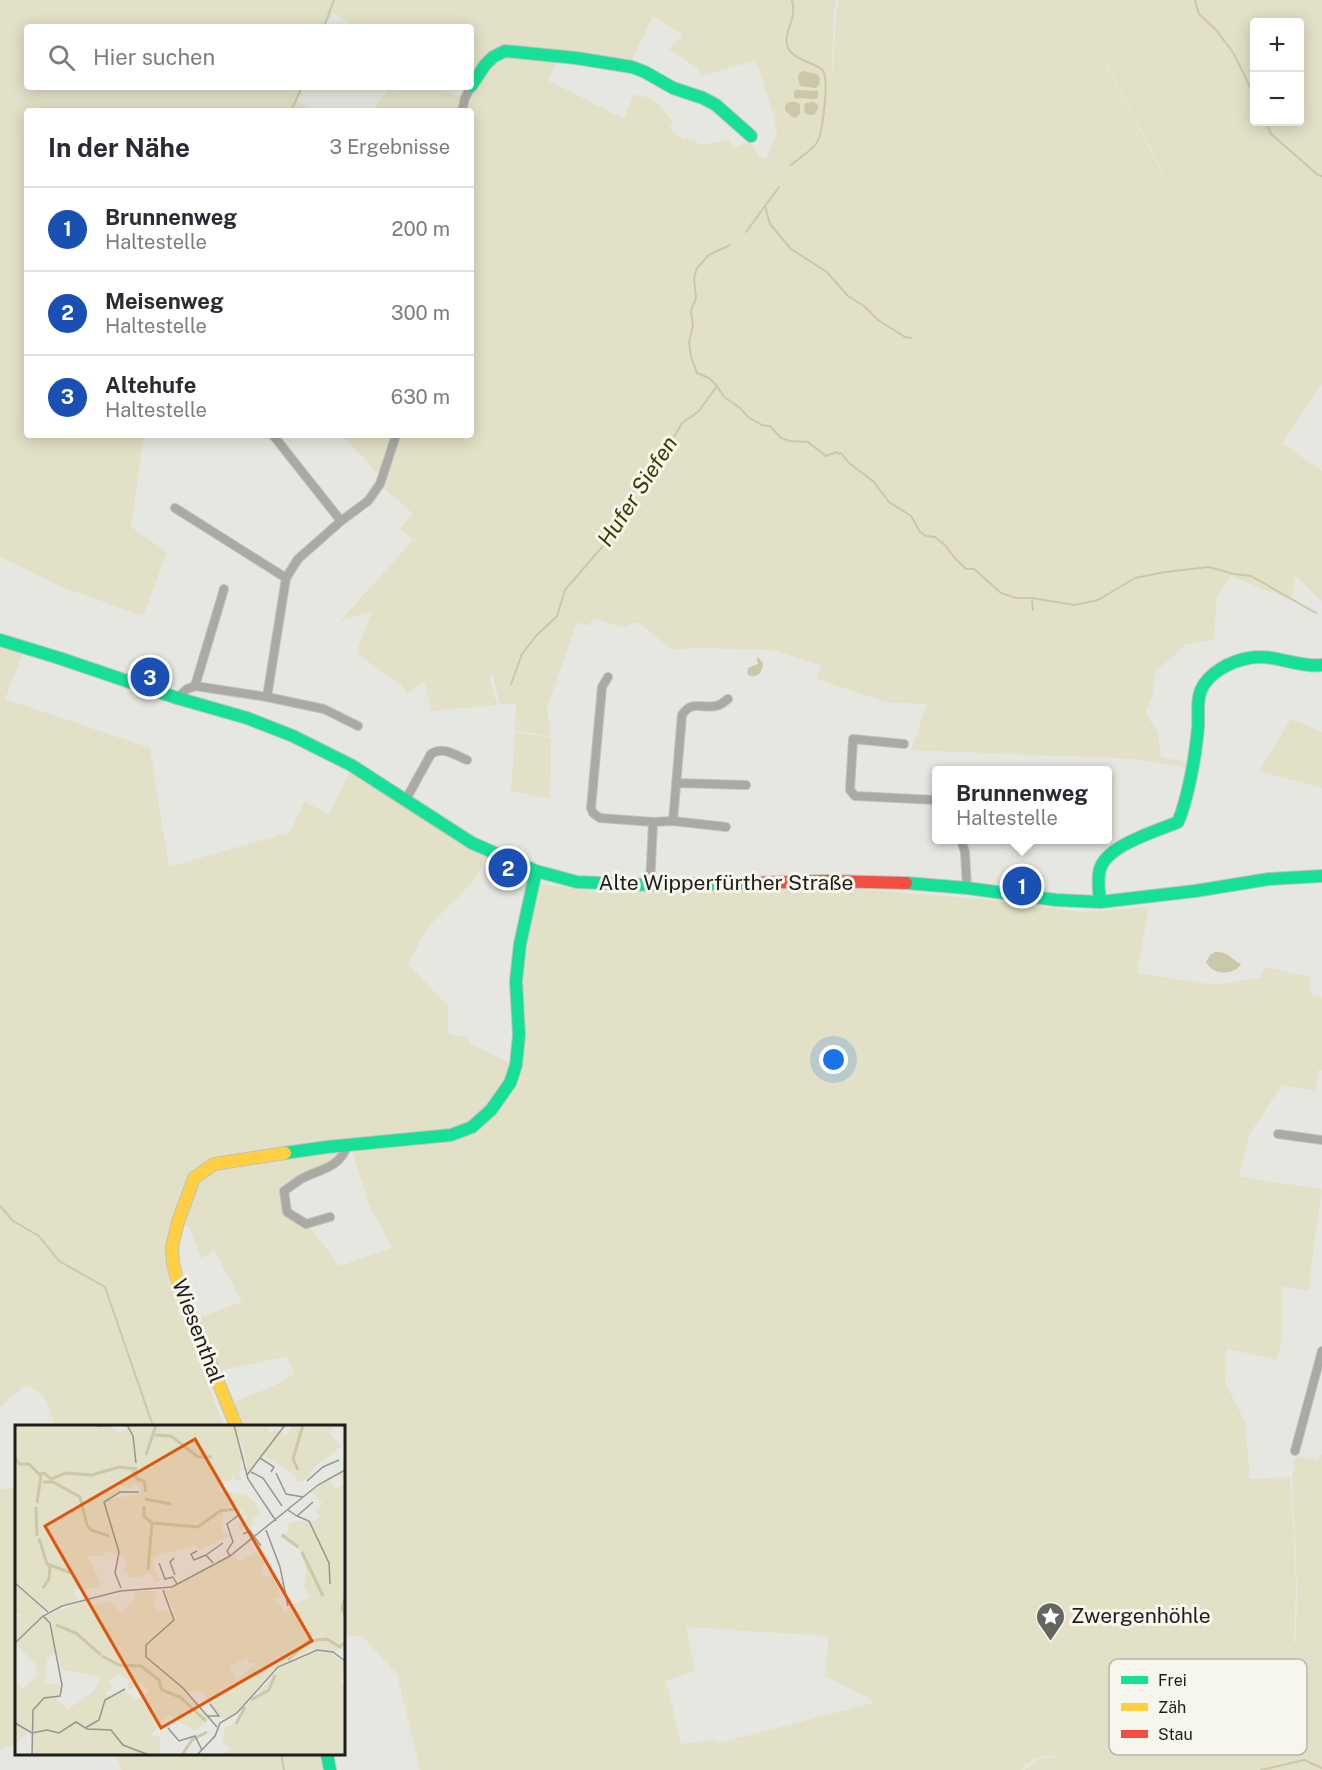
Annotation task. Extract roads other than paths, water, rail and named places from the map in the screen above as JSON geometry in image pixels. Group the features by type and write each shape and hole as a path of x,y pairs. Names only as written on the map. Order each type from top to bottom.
{"street":[{"path":"474,81 481,67 494,55 505,51 576,58 632,67 673,88 716,105 751,136"},
{"path":"463,108 469,90"},
{"path":"275,438 341,521"},
{"path":"267,697 286,578 298,559 341,521 368,501 380,484 395,438"},
{"path":"175,508 286,578"},
{"path":"177,698 195,686 224,589"},
{"name":"Alte Wipperfürther Straße","path":"0,639 177,698 247,718 310,743 351,765 472,843 536,871 577,882 650,885 826,881 904,883 967,888 1056,900 1100,902 1269,879 1322,876"},
{"path":"1100,902 1100,868 1107,856 1122,846 1178,822 1183,811 1199,727 1197,703 1201,688 1208,680 1228,664 1247,657 1264,656 1310,668 1322,665"},
{"path":"608,677 602,687 591,808 593,813 600,818 653,822 672,820 726,827"},
{"path":"195,686 267,697 324,709 358,726"},
{"path":"672,820 682,716 686,709 692,706 719,705 728,699"},
{"path":"904,744 853,740 850,790 855,796 932,800"},
{"path":"405,801 431,754 437,750 445,750 467,760"},
{"path":"676,783 746,785"},
{"path":"650,885 653,822"},
{"path":"963,844 967,888"},
{"name":"Wiesenthal","path":"236,1425 179,1286 173,1264 172,1246 177,1223 194,1178 214,1164 327,1147 450,1136 471,1126 491,1110 510,1083 516,1065 519,1035 516,981 520,944 536,871"},
{"path":"1278,1134 1322,1140"},
{"path":"330,1217 306,1224 287,1212 284,1191 300,1180 329,1168 343,1156 347,1146"},
{"path":"1295,1451 1318,1381 1322,1351"},
{"path":"327,1755 330,1770"}],"waterway":[{"path":"325,24 334,0"},
{"name":"Hufer Siefen","path":"791,165 811,150 819,138 825,96 823,71 794,55 787,45 793,12 792,0"},
{"path":"1195,0 1199,14 1217,31 1234,54 1250,87"},
{"path":"292,108 301,90"},
{"path":"1268,126 1271,134 1322,176"},
{"name":"Hufer Siefen","path":"746,232 779,187"},
{"path":"765,206 770,224 791,249 827,272 848,296 864,306 878,320 905,337 911,338"},
{"name":"Hufer Siefen","path":"511,684 522,654 536,636 557,616 565,590 608,540 620,522 626,504 635,489 667,449 682,423 698,412 717,386 709,378 697,373 691,357 689,342 693,326 691,311 696,298 694,278 697,268 709,255 730,245"},
{"path":"717,386 724,397 748,417 762,425 770,426 781,438 808,442 826,456 841,453 849,463 874,482 889,502 911,516 920,532 926,536 935,537 966,569 974,569 1001,593 1016,598 1032,598 1075,605 1098,600 1135,578 1209,567 1251,576 1316,613"},
{"path":"1032,598 1033,610"},
{"path":"0,1206 13,1221 39,1236 59,1261 105,1287 153,1425"},
{"path":"281,1755 284,1770"},
{"path":"1261,1770 1304,1760 1322,1768"}],"place":[{"name":"Altehufe","path":"150,677"},
{"name":"Meisenweg","path":"508,868"},
{"name":"Brunnenweg","path":"1022,886"},
{"name":"Zwergenhöhle","path":"1050,1642"}]}
